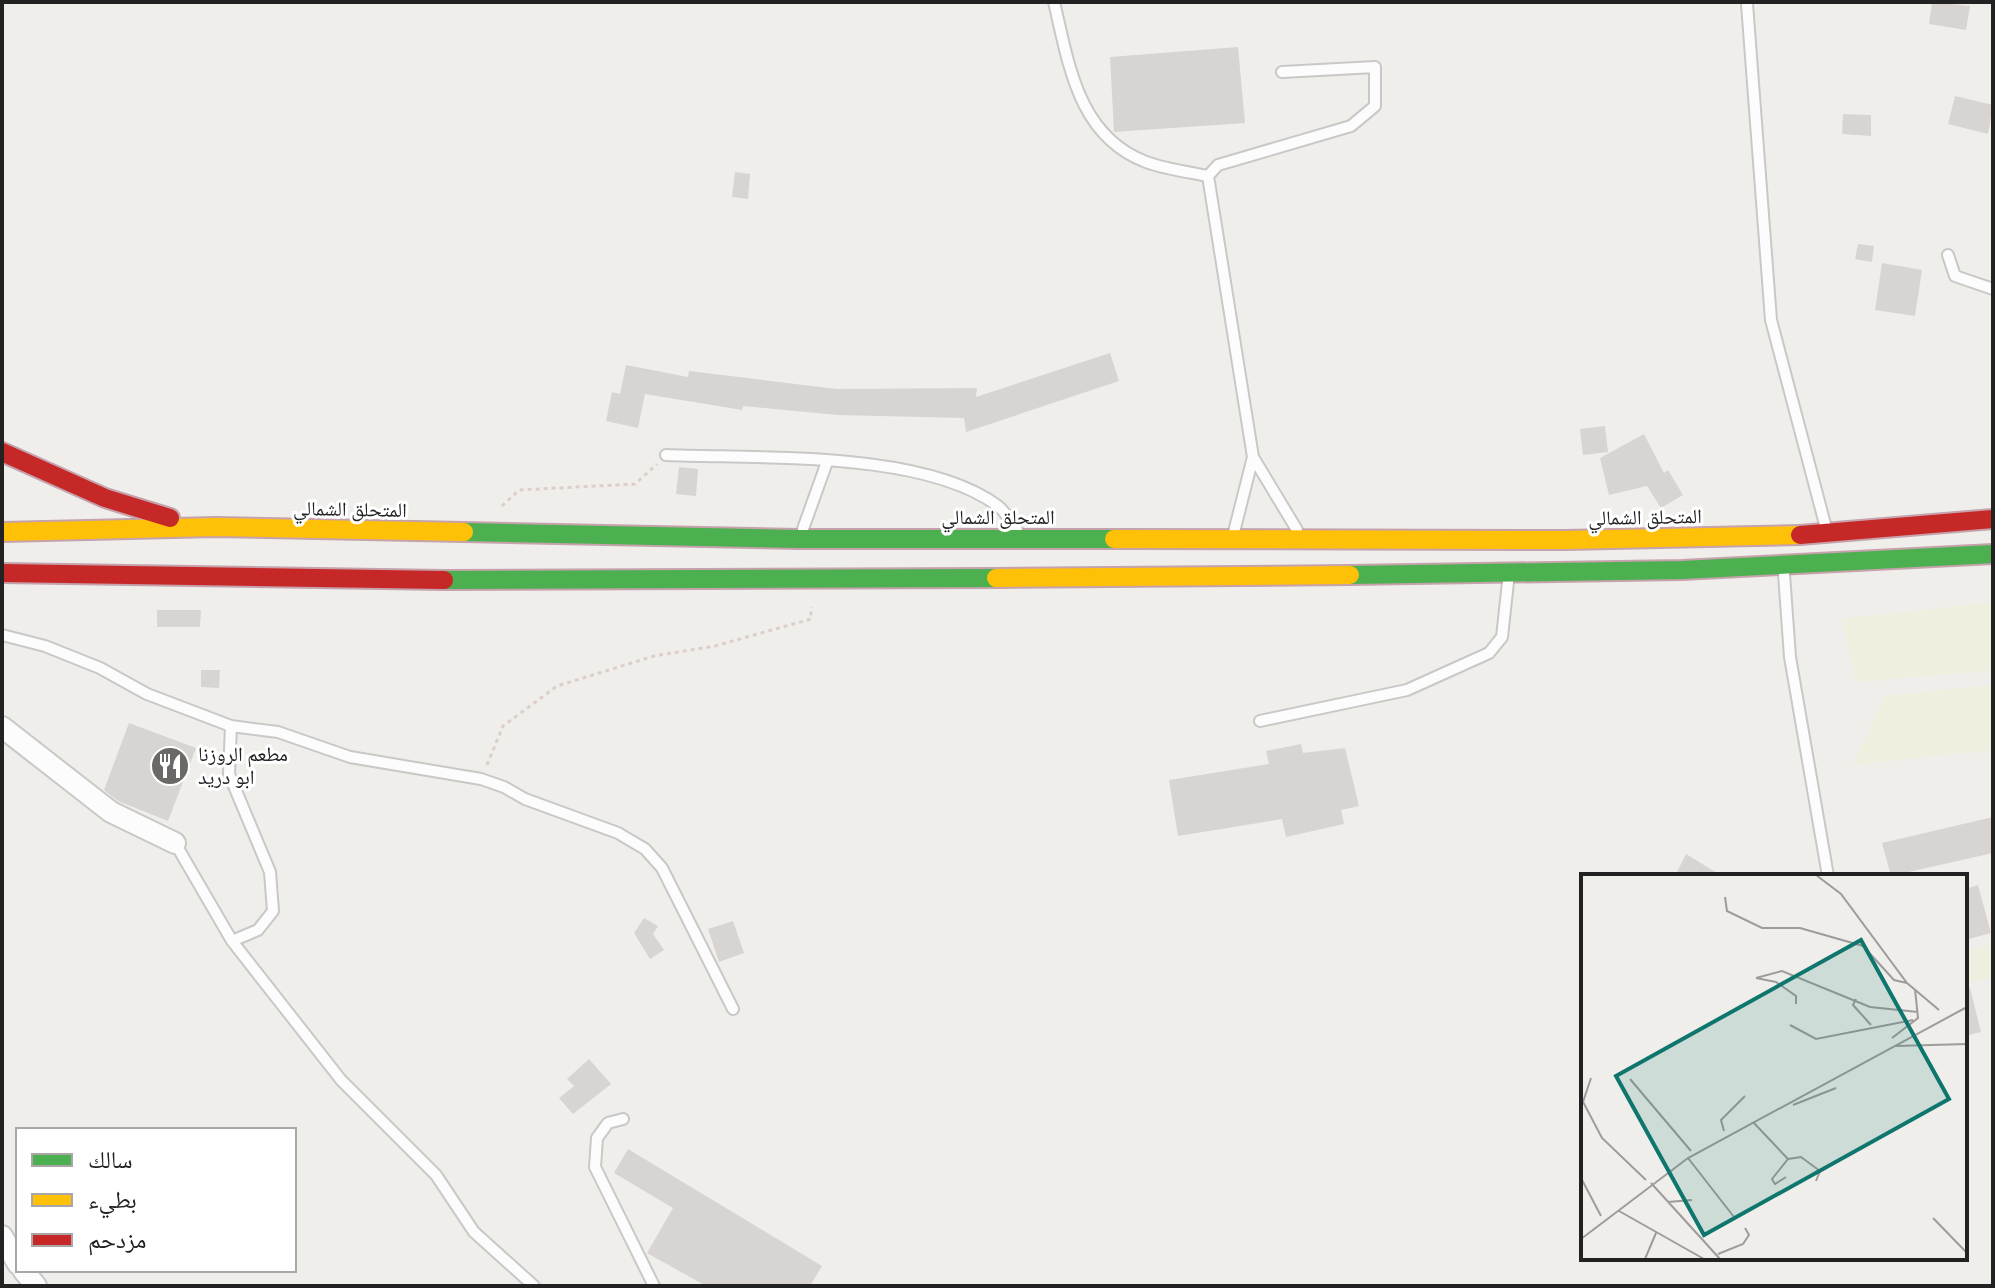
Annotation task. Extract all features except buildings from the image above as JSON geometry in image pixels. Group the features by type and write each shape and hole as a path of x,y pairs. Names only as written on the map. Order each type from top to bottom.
{"highway":[{"path":"2,452 140,511 216,527"},
{"name":"المتحلق الشمالي","path":"2,532 43,534 216,527 799,539 1303,541 1827,534 1993,519"},
{"path":"2,573 811,578 1642,571 1993,554"},
{"path":"2,589 143,576"}],"street":[{"path":"2,727 111,812 175,843"},
{"path":"2,1236 16,1260"}],"lane":[{"path":"1054,2 1075,89 1093,123 1117,146 1147,162 1208,176"},
{"path":"1747,4 1771,320 1827,534"},
{"path":"1208,176 1218,165 1351,126 1375,106 1375,67 1282,72"},
{"path":"1208,176 1253,457 1303,541"},
{"path":"1948,255 1955,276 1993,289"},
{"path":"666,455 827,462 914,470 982,496 1002,508 1027,540"},
{"path":"1232,539 1253,457"},
{"path":"799,539 827,462"},
{"path":"1783,564 1790,657 1828,874"},
{"path":"1260,721 1407,690 1489,653 1502,637 1509,572"},
{"path":"2,635 45,646 100,668 147,694 231,726 278,732 350,757 481,779 618,833 645,849 662,868 733,1009"},
{"path":"231,726 229,774 270,872 273,911 258,930 232,941"},
{"path":"175,843 232,941 341,1080 436,1175 474,1232 534,1286"},
{"path":"623,1119 608,1123 597,1138 595,1167 654,1286"}],"path":[{"path":"496,512 519,490 635,484 666,455"},
{"path":"481,779 503,726 557,686 654,656 715,646 811,619 811,578"}],"green space":[{"path":"1993,602 1993,671 1856,682 1841,619"},
{"path":"1993,685 1993,750 1853,765 1885,696"},
{"path":"1993,944 1993,978 1967,982 1967,950"}],"traffic: fast":[{"path":"464,532 799,539 1114,539"},
{"path":"1350,575 1682,570 1993,554"},
{"path":"444,580 996,578"}],"traffic: slow":[{"path":"2,532 216,527 464,532"},
{"path":"1114,539 1565,540 1800,535"},
{"path":"996,578 1350,575"}],"traffic: jam":[{"path":"2,452 105,498 170,518"},
{"path":"1800,535 1993,519"},
{"path":"2,573 444,580"}],"place":[{"name":"مطعم الروزنا ابو دريد","path":"170,766"}]}
